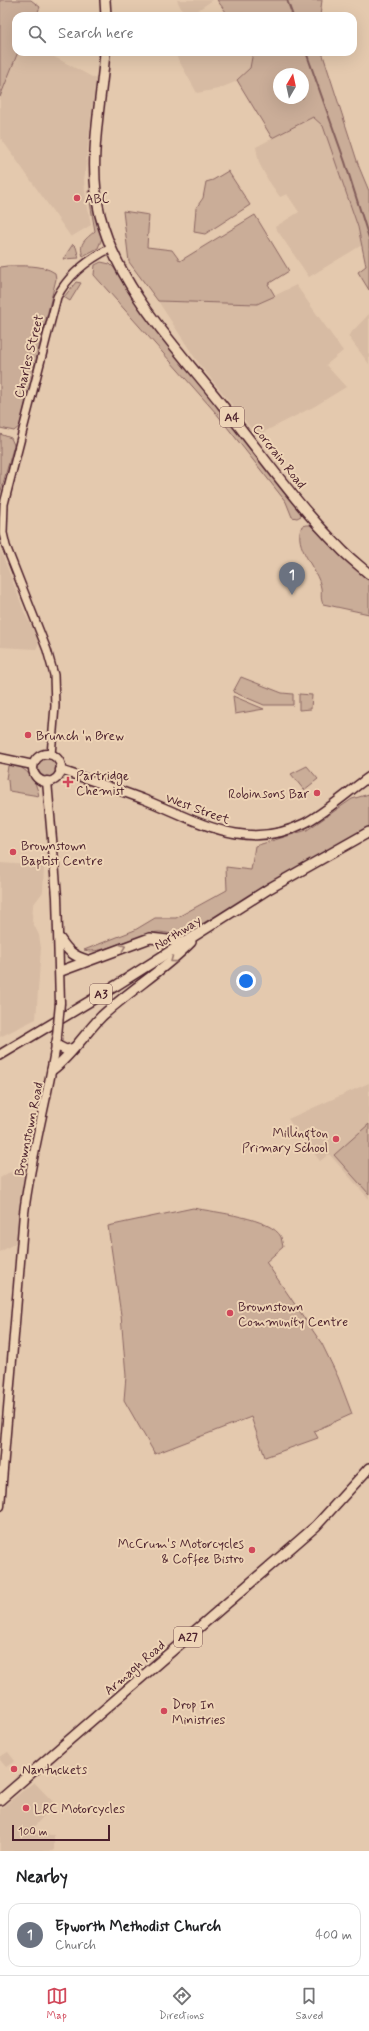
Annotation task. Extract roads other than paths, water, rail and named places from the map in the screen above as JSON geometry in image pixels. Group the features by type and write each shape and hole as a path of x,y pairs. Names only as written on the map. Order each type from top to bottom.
{"main road":[{"path":"106,0 106,12"},
{"name":"A4","path":"105,56 102,94 96,137 95,187 100,215 111,248"},
{"name":"Corcrain Road","path":"111,248 132,288 160,326 296,497 339,548 369,574"},
{"path":"42,755 51,755 59,762 60,770 57,777 47,781 36,776 33,765 38,757 42,755"},
{"path":"0,758 33,765"},
{"name":"West Street","path":"60,770 143,799 205,826 248,836 266,836 305,823 369,777"},
{"name":"Brownstown Road","path":"0,1506 24,1213 28,1181 52,1070 57,1040 60,1003 60,939 47,781"},
{"name":"Northway","path":"0,1055 309,865 369,832"},
{"path":"52,1070 61,1063 102,1017 135,987 177,957 200,933"},
{"path":"60,971 150,938 185,942"},
{"path":"60,939 68,951 76,957 87,960"},
{"path":"57,1040 66,1050 74,1048"},
{"name":"Armagh Road","path":"0,1800 316,1526 369,1468"}],"street":[{"name":"Charles Street","path":"51,755 55,706 54,675 47,650 6,546 3,533 4,504 57,297 72,275 90,260 111,248"}],"waterway":[{"path":"287,0 292,12"},
{"path":"307,56 345,162 369,238"}],"place":[{"name":"ABC","path":"77,198"},
{"name":"Epworth Methodist Church","path":"292,595"},
{"name":"Brunch 'n Brew","path":"28,735"},
{"name":"Partridge Chemist","path":"68,782"},
{"name":"Robinsons Bar","path":"317,793"},
{"name":"Brownstown Baptist Centre","path":"13,852"},
{"name":"Millington Primary School","path":"336,1139"},
{"name":"Brownstown Community Centre","path":"230,1313"},
{"name":"McCrum's Motorcycles & Coffee Bistro","path":"252,1550"},
{"name":"Drop In Ministries","path":"164,1711"},
{"name":"Nantuckets","path":"14,1769"},
{"name":"LRC Motorcycles","path":"26,1808"}]}
